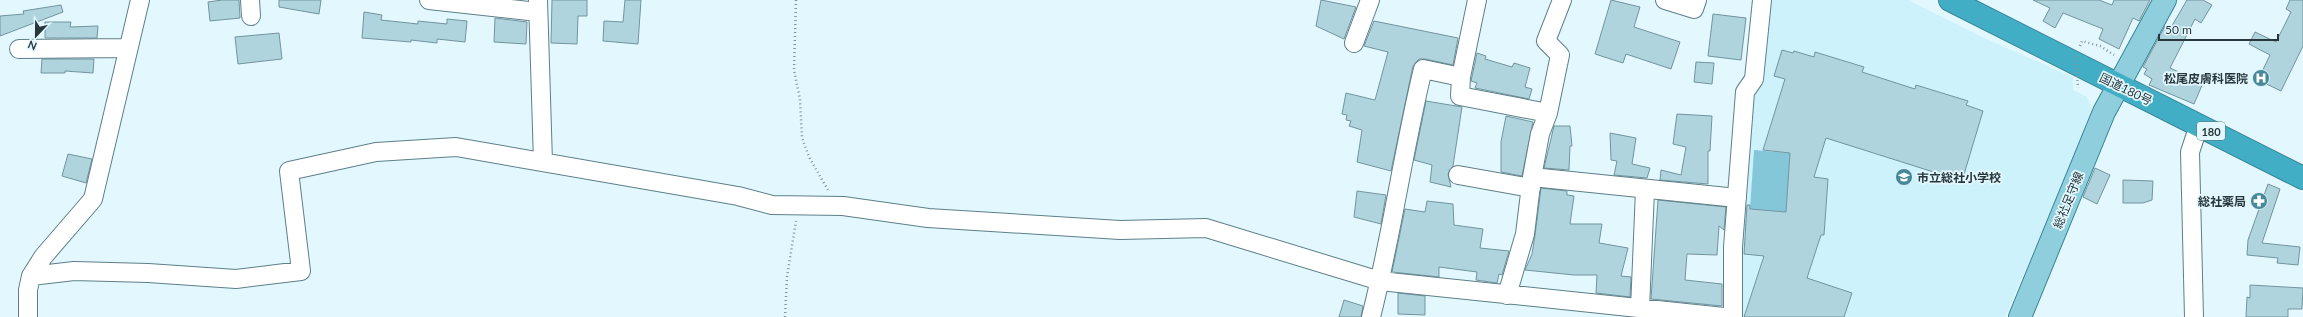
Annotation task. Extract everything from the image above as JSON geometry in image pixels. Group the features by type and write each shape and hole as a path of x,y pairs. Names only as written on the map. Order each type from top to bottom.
{"highway":[{"name":"国道180号","path":"1950,0 2303,178"}],"main road":[{"name":"総社足守線","path":"2020,317 2104,112 2165,0"}],"street":[{"path":"28,317 28,290 31,276 43,257 93,199 140,0"},
{"path":"429,0 538,6 543,162"},
{"path":"1354,43 1370,0"},
{"path":"1477,0 1461,77 1460,96 1548,113"},
{"path":"1507,295 1525,234 1531,182 1540,134 1548,113 1560,56 1546,41 1562,0"},
{"path":"1665,0 1694,9 1697,0"},
{"path":"1733,317 1733,248 1745,92 1754,79 1762,0"},
{"path":"19,49 128,48"},
{"path":"1371,317 1380,281 1409,127 1423,68 1461,77"},
{"path":"2194,317 2190,152 2199,125"},
{"path":"31,276 74,271 148,273 236,280 301,271 289,171 376,152 456,147 738,196 772,205 839,206 928,218 1120,230 1206,228 1380,281 1724,317"},
{"path":"1458,175 1736,198"},
{"path":"1640,309 1645,190"}],"path":[{"path":"796,0 794,70 800,99 802,138 809,157 839,206"},
{"path":"2081,42 2100,46 2116,56"},
{"path":"2076,56 2078,88"},
{"path":"785,317 787,277 798,205"}],"shaded area":[{"name":"市立総社小学校","path":"1767,0 1908,0 1984,38 2073,77 2073,90 2087,97 2093,114 2005,317 1737,317 1751,94"}],"water":[{"path":"1754,150 1790,153 1786,212 1750,209"}],"building":[{"path":"239,0 240,18 210,21 208,2"},
{"path":"279,0 321,0 319,14 279,7"},
{"path":"552,0 587,0 587,16 578,16 577,44 551,43"},
{"path":"625,0 641,0 638,44 603,41 604,21 623,22"},
{"path":"1321,0 1356,7 1344,39 1316,26"},
{"path":"1611,0 1640,7 1634,27 1680,42 1671,69 1626,54 1623,63 1595,54"},
{"path":"2033,0 2099,0 2112,5 2114,0 2150,0 2139,21 2133,18 2119,49 2099,39 2103,29 2063,13 2055,28 2043,21 2050,8"},
{"path":"2187,0 2203,0 2212,5 2201,23 2195,19 2170,68 2203,83 2194,104 2149,85 2152,79 2144,74 2147,69 2143,67 2165,26 2170,29"},
{"path":"2290,0 2303,0 2303,46 2281,91 2258,80 2270,55 2249,44 2255,32 2276,42 2291,12 2286,9"},
{"path":"61,5 63,12 0,36 0,16 24,14 23,11"},
{"path":"364,12 382,15 381,20 418,24 418,21 447,24 447,19 467,21 465,42 437,39 437,43 411,40 411,42 362,38"},
{"path":"1713,14 1746,18 1741,60 1708,56"},
{"path":"495,18 527,22 526,44 494,42"},
{"path":"1374,21 1458,38 1453,65 1419,59 1413,66 1391,171 1357,162 1362,130 1349,126 1351,121 1346,120 1347,115 1342,114 1346,93 1375,100 1388,52 1364,46"},
{"path":"45,22 71,22 70,27 98,26 97,38 45,38"},
{"path":"279,33 282,59 238,64 235,37"},
{"path":"1782,50 1793,53 1794,51 1814,57 1815,52 1864,67 1862,72 1915,89 1916,85 1968,101 1966,105 1983,111 1962,181 1826,138 1814,177 1828,179 1824,235 1821,235 1807,278 1852,293 1844,317 1744,317 1764,256 1744,254 1747,205 1750,205 1750,209 1786,212 1790,153 1763,150 1785,79 1774,76"},
{"path":"1477,53 1486,56 1485,59 1512,67 1514,63 1530,68 1525,87 1532,89 1529,99 1475,88 1477,83 1471,81"},
{"path":"42,59 94,59 93,73 65,71 65,73 41,73"},
{"path":"1696,62 1714,63 1712,84 1694,82"},
{"path":"1426,101 1462,107 1453,166 1448,174 1451,187 1430,182 1432,165 1414,160"},
{"path":"1677,114 1712,116 1710,151 1708,151 1708,184 1660,180 1661,170 1681,175 1686,147 1673,144"},
{"path":"1506,116 1533,122 1522,176 1501,172 1501,142"},
{"path":"1554,126 1570,126 1572,146 1570,146 1569,170 1544,168"},
{"path":"1610,133 1636,138 1632,164 1650,168 1647,178 1614,175 1617,161 1611,160"},
{"path":"68,154 92,159 86,183 62,176"},
{"path":"2095,168 2110,175 2097,204 2083,197"},
{"path":"2123,180 2153,181 2152,200 2143,203 2123,203"},
{"path":"2268,184 2280,189 2262,243 2300,247 2298,265 2277,263 2278,258 2247,255 2248,240"},
{"path":"1541,188 1567,191 1567,195 1574,196 1570,224 1602,224 1599,243 1628,248 1621,276 1631,277 1630,297 1596,293 1597,275 1574,275 1525,270 1532,254"},
{"path":"1357,191 1386,195 1381,224 1354,217"},
{"path":"1658,200 1726,207 1724,230 1719,226 1717,255 1687,254 1685,280 1722,284 1722,306 1651,299"},
{"path":"1427,201 1453,204 1454,225 1483,229 1480,248 1509,251 1502,275 1499,274 1497,283 1476,280 1477,272 1439,267 1439,277 1392,272 1405,209 1425,212"},
{"path":"2250,285 2303,288 2302,309 2288,309 2288,317 2246,317 2247,297 2250,298"},
{"path":"1398,293 1425,296 1425,315 1398,314"},
{"path":"1344,300 1363,306 1361,317 1339,317"}],"place":[{"name":"松尾皮膚科医院","path":"2261,78"},
{"name":"市立総社小学校","path":"1904,177"},
{"name":"総社薬局","path":"2259,201"}]}
